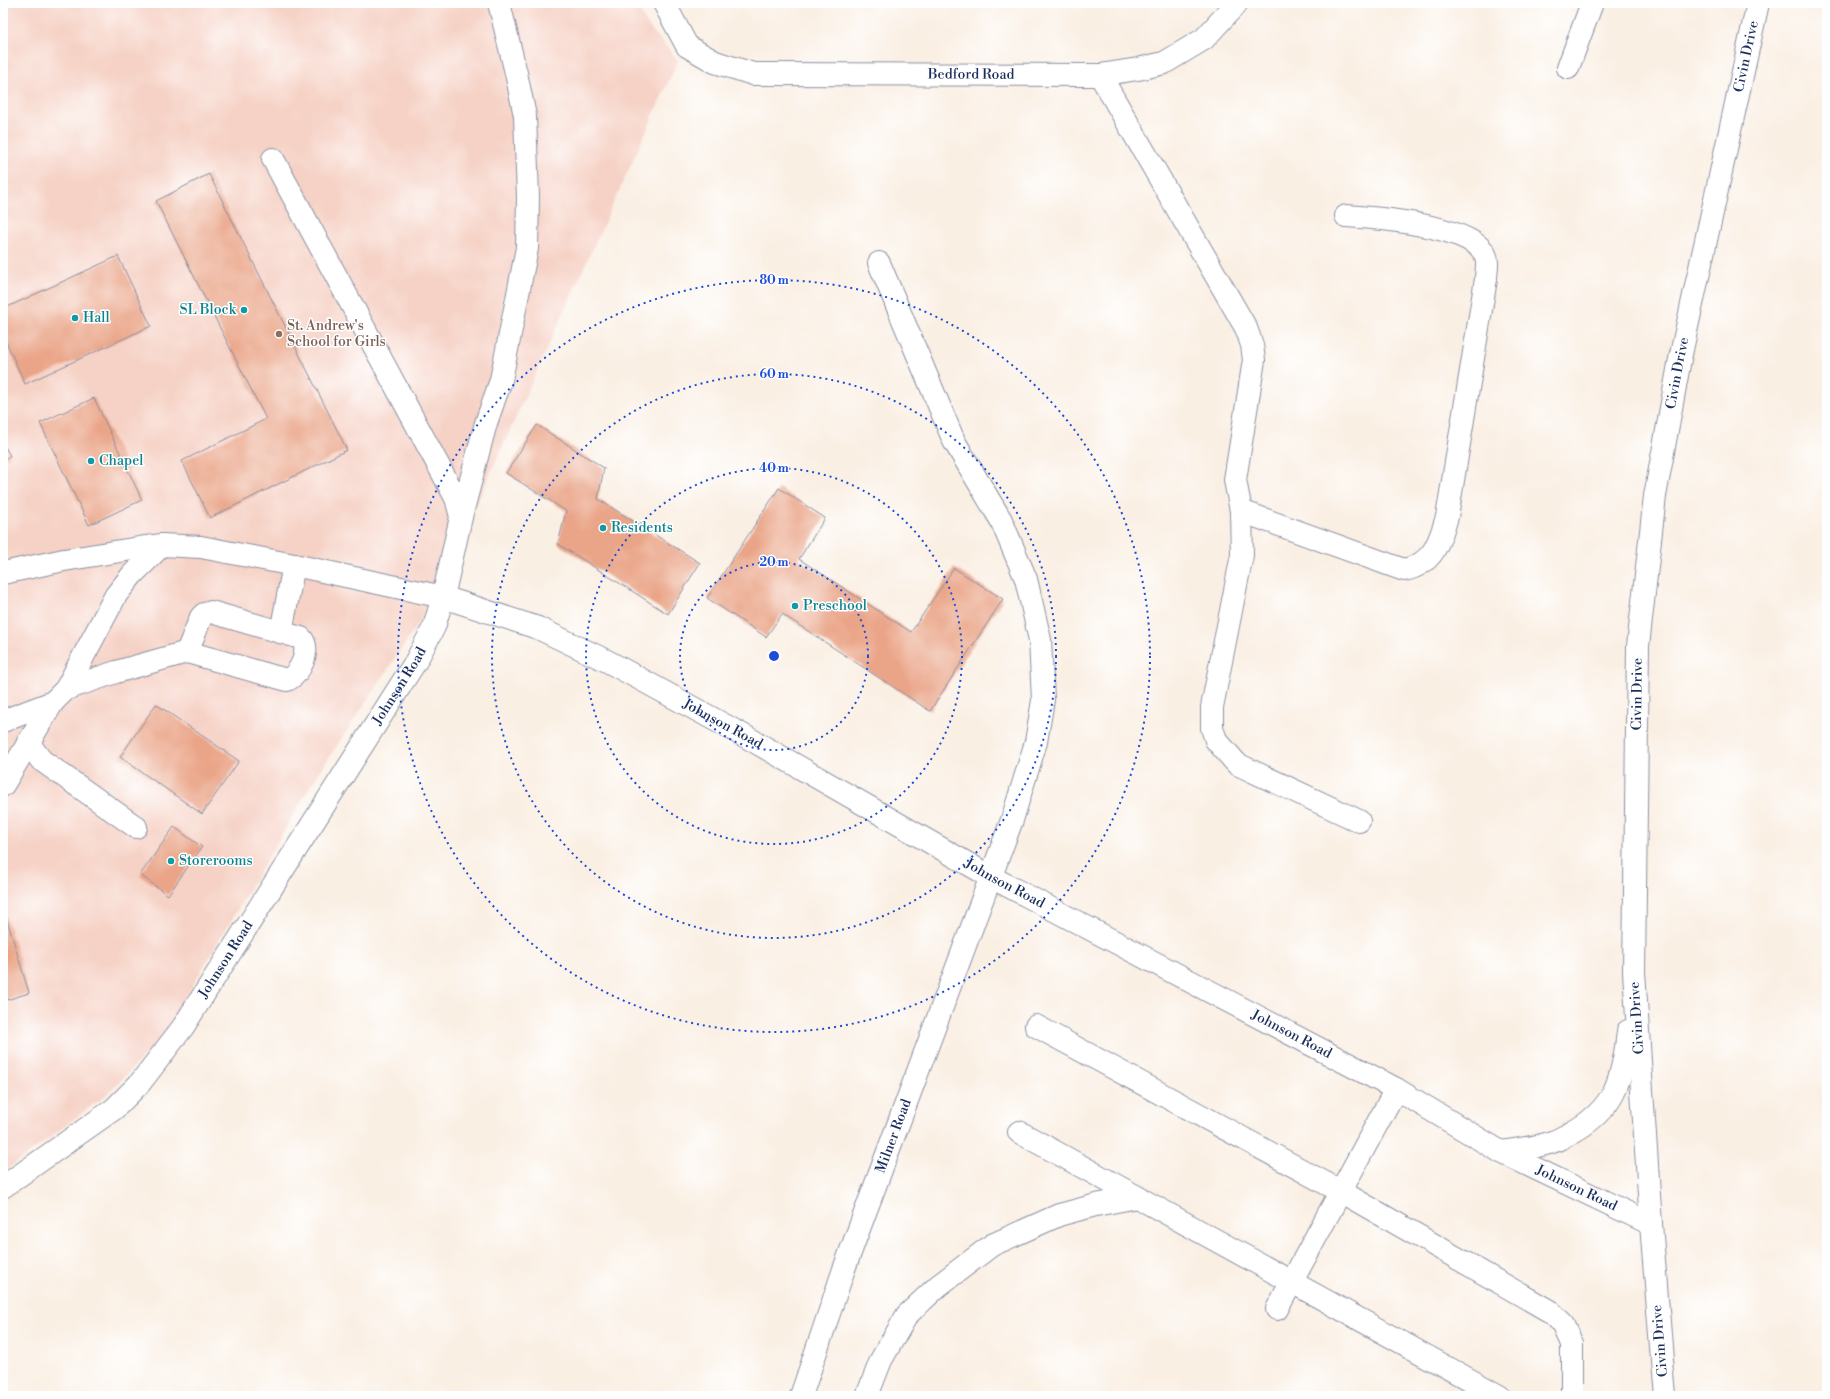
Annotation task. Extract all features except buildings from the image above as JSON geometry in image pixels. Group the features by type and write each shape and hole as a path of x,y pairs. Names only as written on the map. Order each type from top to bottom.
{"street":[{"path":"3,573 64,560 162,545 201,547 443,597 461,517 486,423 500,380 527,248 528,197 525,116 516,73 498,3"},
{"name":"Bedford Road","path":"664,3 687,46 715,62 753,74 1100,75 1164,63 1204,39 1237,3"},
{"path":"1568,68 1592,3"},
{"name":"Civin Drive","path":"1665,1396 1650,1224 1634,972 1638,646 1655,496 1682,351 1758,3"},
{"path":"1100,75 1246,328 1252,345 1254,360 1235,480 1241,511 1241,565 1212,707 1212,728 1216,740 1236,764 1360,821"},
{"path":"273,159 456,498 461,517"},
{"path":"1241,511 1404,570 1414,568 1425,561 1440,542 1447,517 1482,302 1487,265 1486,255 1480,247 1468,239 1452,232 1384,218 1346,216"},
{"name":"Milner Road","path":"801,1396 844,1269 1012,820 1036,742 1043,700 1040,640 1026,579 1001,520 954,441 879,263"},
{"path":"3,785 28,742 59,696 116,595 132,575 162,545"},
{"path":"281,632 294,565"},
{"name":"Johnson Road","path":"3,1187 114,1109 140,1083 164,1054 187,1021 416,661 434,627 443,597 538,628 609,662 750,739 991,877 1396,1089 1501,1152 1650,1224"},
{"path":"3,721 116,672 188,652 288,680 296,675 306,652 305,642 301,638 207,612 201,616 188,652"},
{"path":"28,742 41,760 136,827"},
{"path":"1501,1152 1552,1142 1591,1122 1610,1100 1617,1086 1625,1058 1634,972"},
{"path":"1036,1026 1340,1191 1551,1312 1563,1324 1572,1344 1572,1396"},
{"path":"1277,1309 1396,1089"},
{"path":"1019,1132 1499,1396"},
{"path":"867,1396 881,1360 907,1315 938,1286 992,1245 1059,1215 1096,1205 1138,1197"}],"shaded area":[{"name":"St. Andrew's School for Girls","path":"3,3 635,3 647,24 678,61 430,606 312,783 163,1036 111,1091 3,1173"}],"place":[{"name":"SL Block","path":"244,310"},
{"name":"Hall","path":"75,318"},
{"name":"St. Andrew's School for Girls","path":"279,334"},
{"name":"Chapel","path":"91,461"},
{"name":"Residents","path":"603,528"},
{"name":"Preschool","path":"795,606"},
{"name":"Storerooms","path":"171,861"}]}
